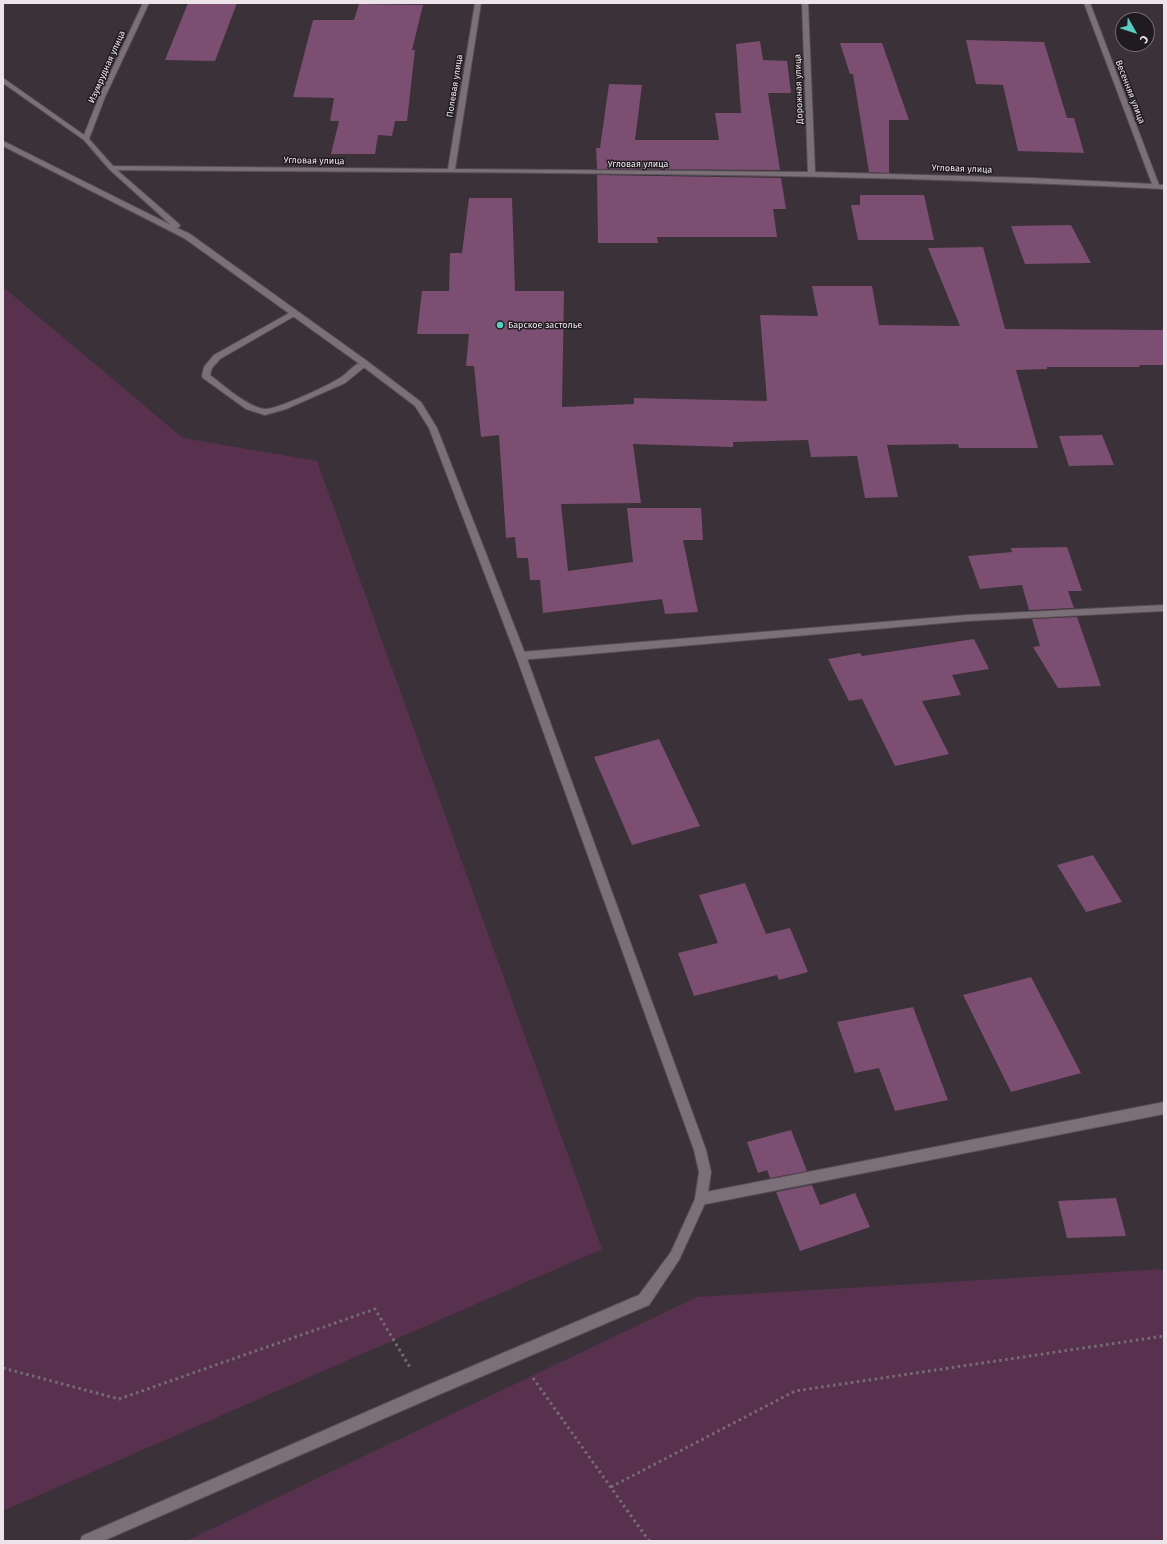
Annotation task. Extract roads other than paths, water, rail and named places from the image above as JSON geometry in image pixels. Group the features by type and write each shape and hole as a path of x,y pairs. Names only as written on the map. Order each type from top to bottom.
{"street":[{"name":"Изумрудная улица","path":"86,139 102,97 146,3"},
{"name":"Полевая улица","path":"451,172 478,3"},
{"name":"Дорожная улица","path":"805,3 812,174"},
{"name":"Весенняя улица","path":"1087,3 1156,187"},
{"path":"3,80 86,139 111,168 187,236 364,363 418,404 433,428 521,656 700,1150 705,1172 701,1199 675,1256 644,1300 86,1541"},
{"path":"3,143 187,236"},
{"name":"Угловая улица","path":"111,168 812,174 1032,180 1164,187"},
{"path":"294,314 217,358 208,367 206,376 249,407 265,412 283,407 342,381 364,363"},
{"path":"521,656 967,618 1164,608"},
{"path":"701,1199 1164,1108"}],"place":[{"name":"Барское застолье","path":"500,325"}]}
